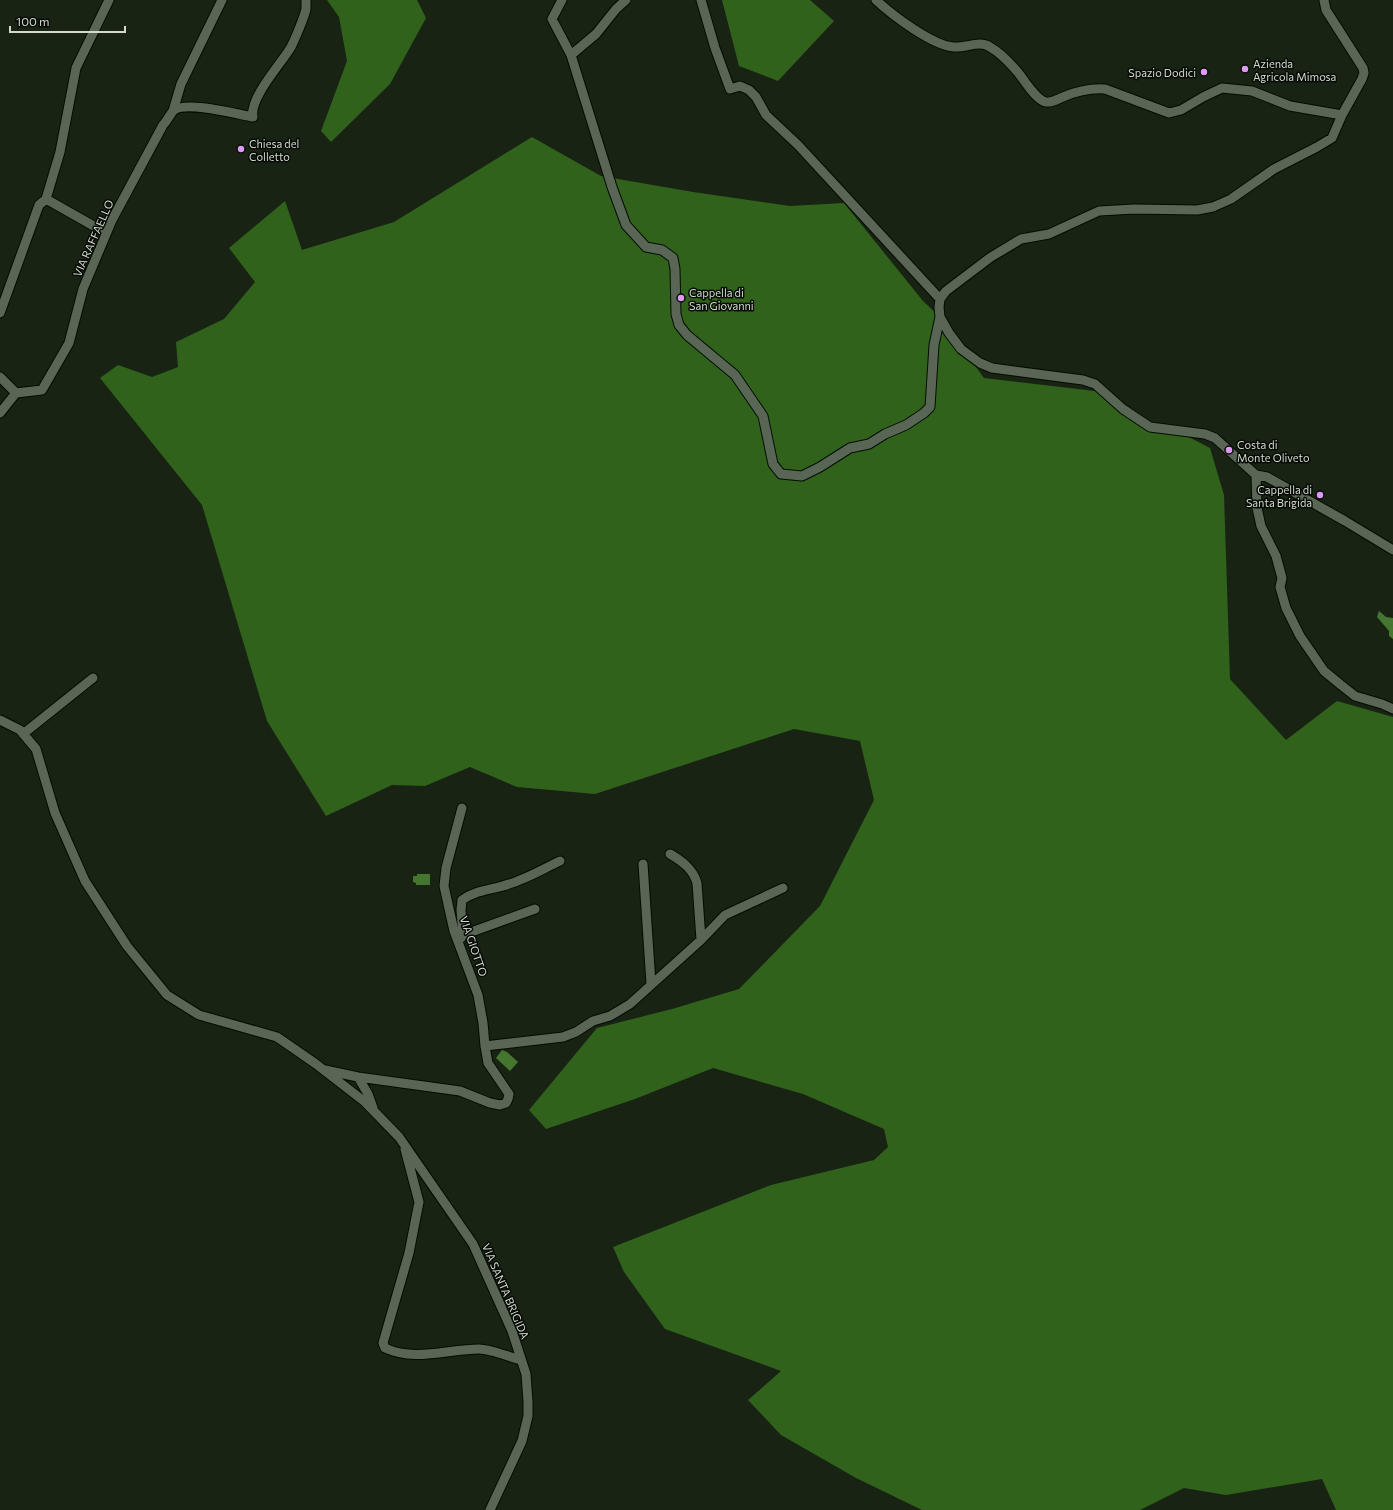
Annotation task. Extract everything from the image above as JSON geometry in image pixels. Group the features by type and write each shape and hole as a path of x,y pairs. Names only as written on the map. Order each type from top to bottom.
{"street":[{"path":"0,313 39,205 46,200 60,152 76,68 109,0"},
{"path":"173,111 180,84 222,0"},
{"path":"173,111 181,107 191,106 219,110 253,118 252,112 258,97 276,67 291,47 306,9 306,0"},
{"path":"562,0 552,19 571,55 612,186 626,225 646,247 662,250 673,258 676,269 676,314 679,325 687,335 735,374 763,416 773,464 782,474 802,476 820,468 850,448 870,444 884,434 906,425 930,407 933,360 940,318 940,299 946,291 991,257 1021,239 1049,234 1100,211 1134,209 1197,210 1214,207 1231,199 1274,169 1332,138 1342,115 1362,80 1364,73 1326,10 1324,0"},
{"path":"571,55 596,34 616,9 626,0"},
{"path":"701,0 715,48 730,89 740,86 749,90 756,97 766,115 798,145 940,299"},
{"path":"876,0 919,32 943,44 955,47 986,44 1016,69 1040,99 1048,102 1094,88 1105,90 1169,113 1181,110 1202,96 1222,88 1252,91 1290,106 1342,115"},
{"name":"VIA RAFFAELLO","path":"16,393 42,390 69,344 83,289 106,233 163,125 173,111"},
{"path":"46,200 106,233"},
{"path":"940,318 961,349 980,363 992,368 1083,380 1095,384 1123,409 1150,427 1205,434 1215,438 1256,475 1267,477 1393,550"},
{"path":"0,377 16,393 0,413"},
{"path":"1256,475 1257,508 1261,526 1276,556 1282,578 1280,587 1286,608 1300,636 1324,671 1355,696 1393,709"},
{"path":"24,734 94,678"},
{"name":"VIA SANTA BRIGIDA","path":"0,720 20,730 36,749 54,813 86,881 127,946 167,996 199,1015 277,1037 324,1070 365,1102 404,1143 473,1244 512,1331 521,1360"},
{"name":"VIA GIOTTO","path":"358,1077 460,1091 490,1104 500,1105 506,1103 508,1099 509,1094 488,1064 478,995 461,939 454,931 444,886 446,868 462,808"},
{"path":"670,854 695,875 697,883 701,940"},
{"path":"535,909 461,939 462,900 470,894 483,892 510,884 560,861"},
{"path":"643,864 651,984"},
{"path":"485,1046 563,1037 576,1032 593,1021 610,1016 630,1004 701,940 725,915 783,888"},
{"path":"324,1070 358,1077 368,1094 374,1111"},
{"name":"VIA SANTA BRIGIDA","path":"404,1143 419,1202 409,1253 383,1343 385,1348 392,1352 418,1355 480,1349 521,1360"},
{"path":"490,1510 522,1441 528,1416 526,1374 521,1360"}],"shaded area":[{"path":"327,0 417,0 426,18 390,84 331,142 321,131 347,61 339,17"},
{"path":"722,0 810,0 834,21 778,81 739,66"},
{"path":"532,137 601,176 693,192 790,206 844,203 923,301 940,317 984,378 1103,392 1152,425 1183,434 1210,448 1224,495 1230,679 1286,740 1337,701 1393,717 1393,1510 1336,1510 1322,1479 1226,1495 1184,1488 1140,1510 922,1510 856,1478 781,1435 748,1400 781,1371 665,1329 624,1272 613,1247 771,1185 874,1160 888,1147 884,1129 803,1094 713,1068 635,1099 546,1129 529,1110 597,1028 672,1009 739,989 820,906 874,800 860,741 794,729 595,794 517,787 470,767 425,786 392,785 326,816 267,721 202,505 100,378 118,365 152,377 178,367 176,342 224,319 255,282 229,248 285,201 302,250 394,222"},
{"path":"1379,611 1386,617 1393,618 1393,639 1389,636 1389,631 1377,617"},
{"path":"417,874 430,874 430,885 416,885 416,883 413,882 413,876 417,876"},
{"path":"502,1050 507,1052 518,1062 510,1071 496,1058"}],"place":[{"name":"Azienda Agricola Mimosa","path":"1245,69"},
{"name":"Spazio Dodici","path":"1204,72"},
{"name":"Chiesa del Colletto","path":"241,149"},
{"name":"Cappella di San Giovanni","path":"681,298"},
{"name":"Costa di Monte Oliveto","path":"1229,450"},
{"name":"Cappella di Santa Brigida","path":"1320,495"}]}
